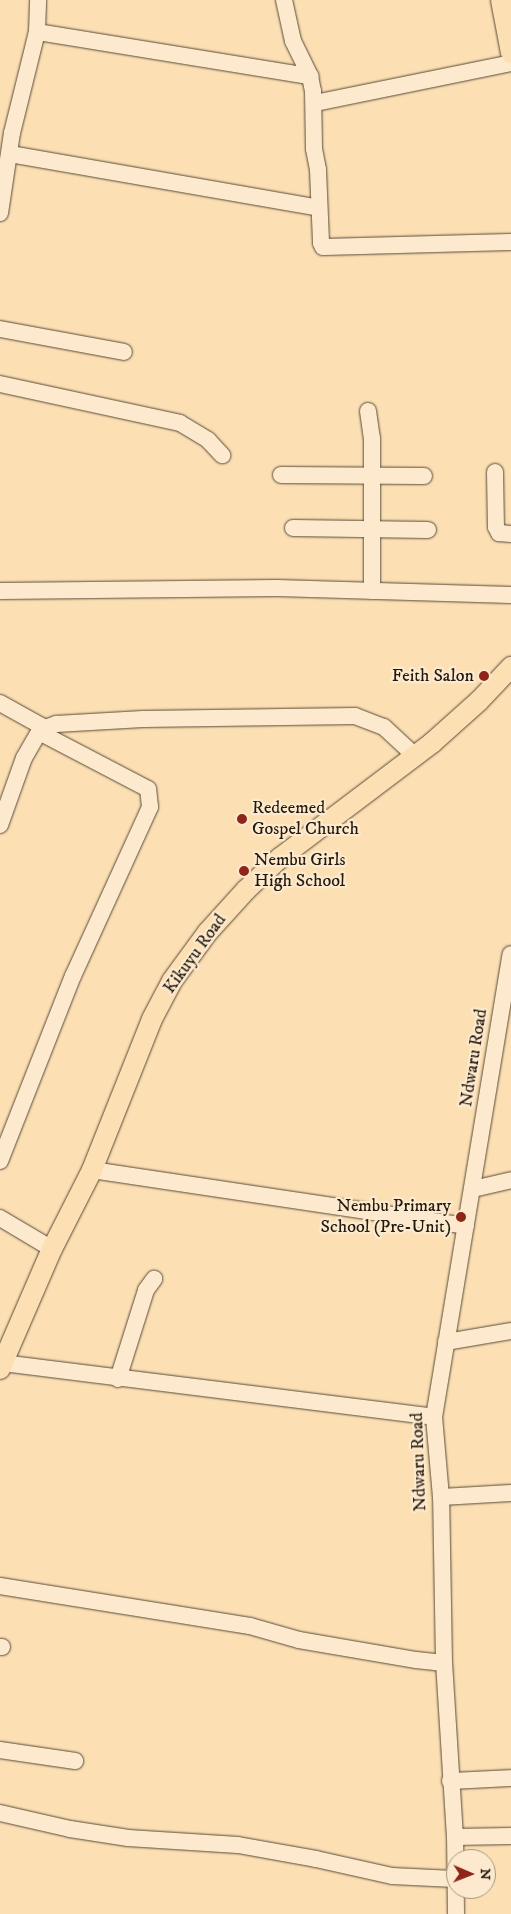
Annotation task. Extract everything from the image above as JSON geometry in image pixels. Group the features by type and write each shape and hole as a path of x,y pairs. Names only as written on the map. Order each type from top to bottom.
{"main road":[{"path":"501,0 511,53"},
{"name":"Kikuyu Road","path":"1,1366 52,1249 92,1170 152,1019 172,981 207,933 246,890 280,858 432,743 479,701 511,667"}],"street":[{"path":"0,213 10,154 6,133 37,32 38,0"},
{"path":"284,0 293,41 310,76 315,102 314,149 318,170 321,243 326,248 511,242"},
{"path":"37,32 310,76"},
{"path":"315,102 511,63"},
{"path":"10,154 319,208"},
{"path":"0,329 124,352"},
{"path":"0,384 180,423 208,440 222,455"},
{"path":"368,411 372,438 372,591"},
{"path":"495,472 497,531 501,534 511,534"},
{"path":"281,475 424,476"},
{"path":"293,528 428,530"},
{"path":"0,591 278,588 511,595"},
{"path":"0,704 42,730 148,789 150,807 73,976 0,1161"},
{"path":"0,825 24,758 42,730 56,724 143,719 355,716 384,727 414,755"},
{"name":"Ndwaru Road","path":"455,1849 444,1663 440,1497 434,1417 509,983 511,954"},
{"path":"92,1170 466,1226"},
{"path":"472,1189 511,1180"},
{"path":"0,1218 52,1249"},
{"path":"118,1379 146,1290 154,1279"},
{"path":"446,1342 511,1331"},
{"path":"1,1366 434,1417"},
{"path":"440,1497 511,1493"},
{"path":"0,1586 250,1626 299,1640 444,1663"},
{"path":"0,1750 75,1761"},
{"path":"450,1781 511,1778"},
{"path":"0,1813 70,1829 128,1838 238,1845 316,1859 392,1876 446,1879"},
{"path":"455,1837 511,1836"},
{"name":"Ndwaru Road","path":"455,1899 456,1914"}],"place":[{"name":"Feith Salon","path":"484,676"},
{"name":"Redeemed Gospel Church","path":"242,819"},
{"name":"Nembu Girls High School","path":"244,871"},
{"name":"Nembu Primary School (Pre-Unit)","path":"461,1217"}]}
